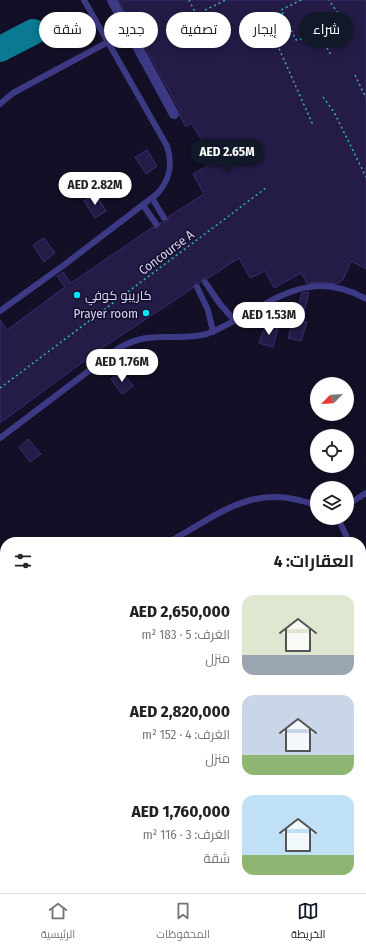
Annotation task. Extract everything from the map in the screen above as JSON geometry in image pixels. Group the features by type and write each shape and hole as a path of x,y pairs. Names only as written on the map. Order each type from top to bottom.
{"street":[{"path":"112,0 174,114"}],"lane":[{"path":"84,0 104,35"},
{"path":"0,104 13,93 104,44"},
{"path":"0,311 64,265 152,198 168,180 171,163 167,146 111,48"},
{"path":"152,198 164,218"},
{"path":"143,205 156,224"},
{"path":"206,282 220,304 235,321"},
{"path":"0,438 128,343 148,337 194,337 213,332 286,293 309,286 333,286 355,293 366,300"},
{"path":"197,287 208,310 213,332"},
{"path":"354,501 366,493"},
{"path":"178,537 239,504 259,497 290,497 310,504"},
{"path":"341,525 347,537"}],"path":[{"path":"189,0 195,12"},
{"path":"205,10 226,0"},
{"path":"299,39 296,40 282,10 301,0"},
{"path":"329,0 337,12"},
{"path":"279,48 313,124"},
{"path":"327,48 331,55"},
{"path":"355,76 366,98"},
{"path":"323,97 334,112 366,177"},
{"name":"Concourse A","path":"0,388 266,188"}],"building":[{"path":"119,0 366,0 366,269 351,261 343,280 336,284 323,282 307,283 301,273 274,288 265,271 250,278 239,258 208,278 203,278 200,283 195,283 193,288 99,350 0,423 0,320 7,330 65,287 57,276 63,272 71,283 153,227 158,228 160,223 167,222 168,217 204,194 193,174 215,161 191,123 186,127 180,116 180,111 145,48 158,48 158,12 126,12"},
{"path":"147,150 157,166 146,174 135,157"},
{"path":"96,194 106,211 95,218 84,201"},
{"path":"44,238 55,253 44,262 33,245"},
{"path":"309,292 302,321 307,322 301,341 288,338 302,293"},
{"path":"266,324 278,328 273,347 259,343"},
{"path":"121,371 133,386 122,394 111,379"},
{"path":"28,439 41,454 30,462 19,447"}],"taxiway":[{"path":"0,49 33,32"}],"place":[{"name":"كاريبو كوفي","path":"77,295"},
{"name":"Prayer room","path":"146,313"}]}
